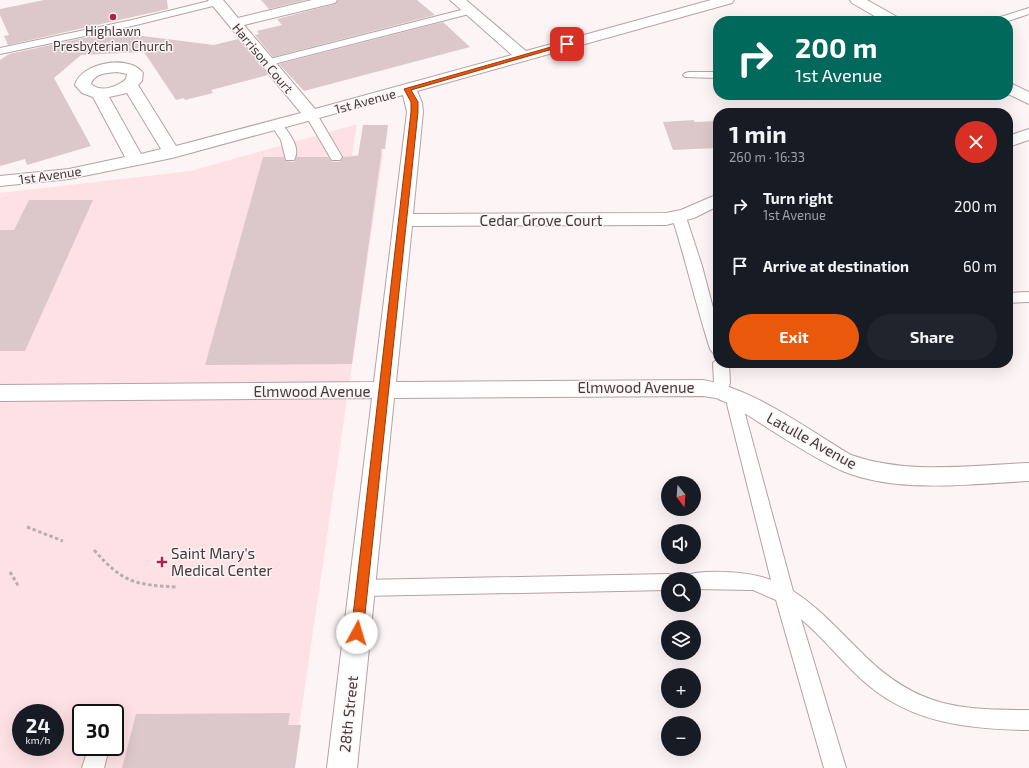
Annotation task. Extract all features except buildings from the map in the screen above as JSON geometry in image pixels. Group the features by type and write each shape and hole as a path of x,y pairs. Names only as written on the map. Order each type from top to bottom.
{"street":[{"path":"234,23 330,0"},
{"path":"457,0 523,56"},
{"name":"1st Avenue","path":"0,181 62,174 172,153 312,116 726,0"},
{"path":"857,0 885,16"},
{"name":"Harrison Court","path":"216,1 266,63 312,116"},
{"path":"117,67 131,70 136,77 130,85 116,91 99,93 86,89 83,85 86,77 100,70 117,67"},
{"path":"130,85 172,153"},
{"name":"28th Street","path":"342,768 415,112 414,102 408,89"},
{"path":"1013,90 1029,99"},
{"path":"99,93 136,161"},
{"path":"1013,140 1029,134"},
{"name":"Cedar Grove Court","path":"402,220 651,220 679,217 713,201"},
{"name":"Elmwood Avenue","path":"0,393 688,386 729,394"},
{"name":"Latulle Avenue","path":"729,394 844,461 865,469 917,477 1029,472"}],"lane":[{"path":"0,51 132,23 216,1"},
{"path":"266,63 469,11"},
{"path":"1013,16 1029,11"},
{"path":"689,75 713,75"},
{"path":"312,116 336,157"},
{"path":"277,125 289,142 291,148 290,157"},
{"path":"679,217 712,314"},
{"path":"1013,298 1029,296"},
{"path":"721,368 722,383 736,404 737,414 785,596 835,768"},
{"path":"701,581 732,580 761,584 778,591 832,638 866,672 890,690 916,704 952,716 996,720 1029,720"},
{"path":"362,588 661,582"}],"path":[{"path":"27,527 63,541"},
{"path":"94,550 117,576 127,581 141,584 178,587"},
{"path":"10,572 19,587"}],"shaded area":[{"name":"Saint Mary's Medical Center","path":"357,124 352,155 383,154 293,768 0,768 0,193 191,171"}],"place":[{"name":"Highlawn Presbyterian Church","path":"113,17"},
{"name":"Saint Mary's Medical Center","path":"162,562"}],"route":[{"path":"357,633 415,112 414,102 408,89 567,44"}]}
